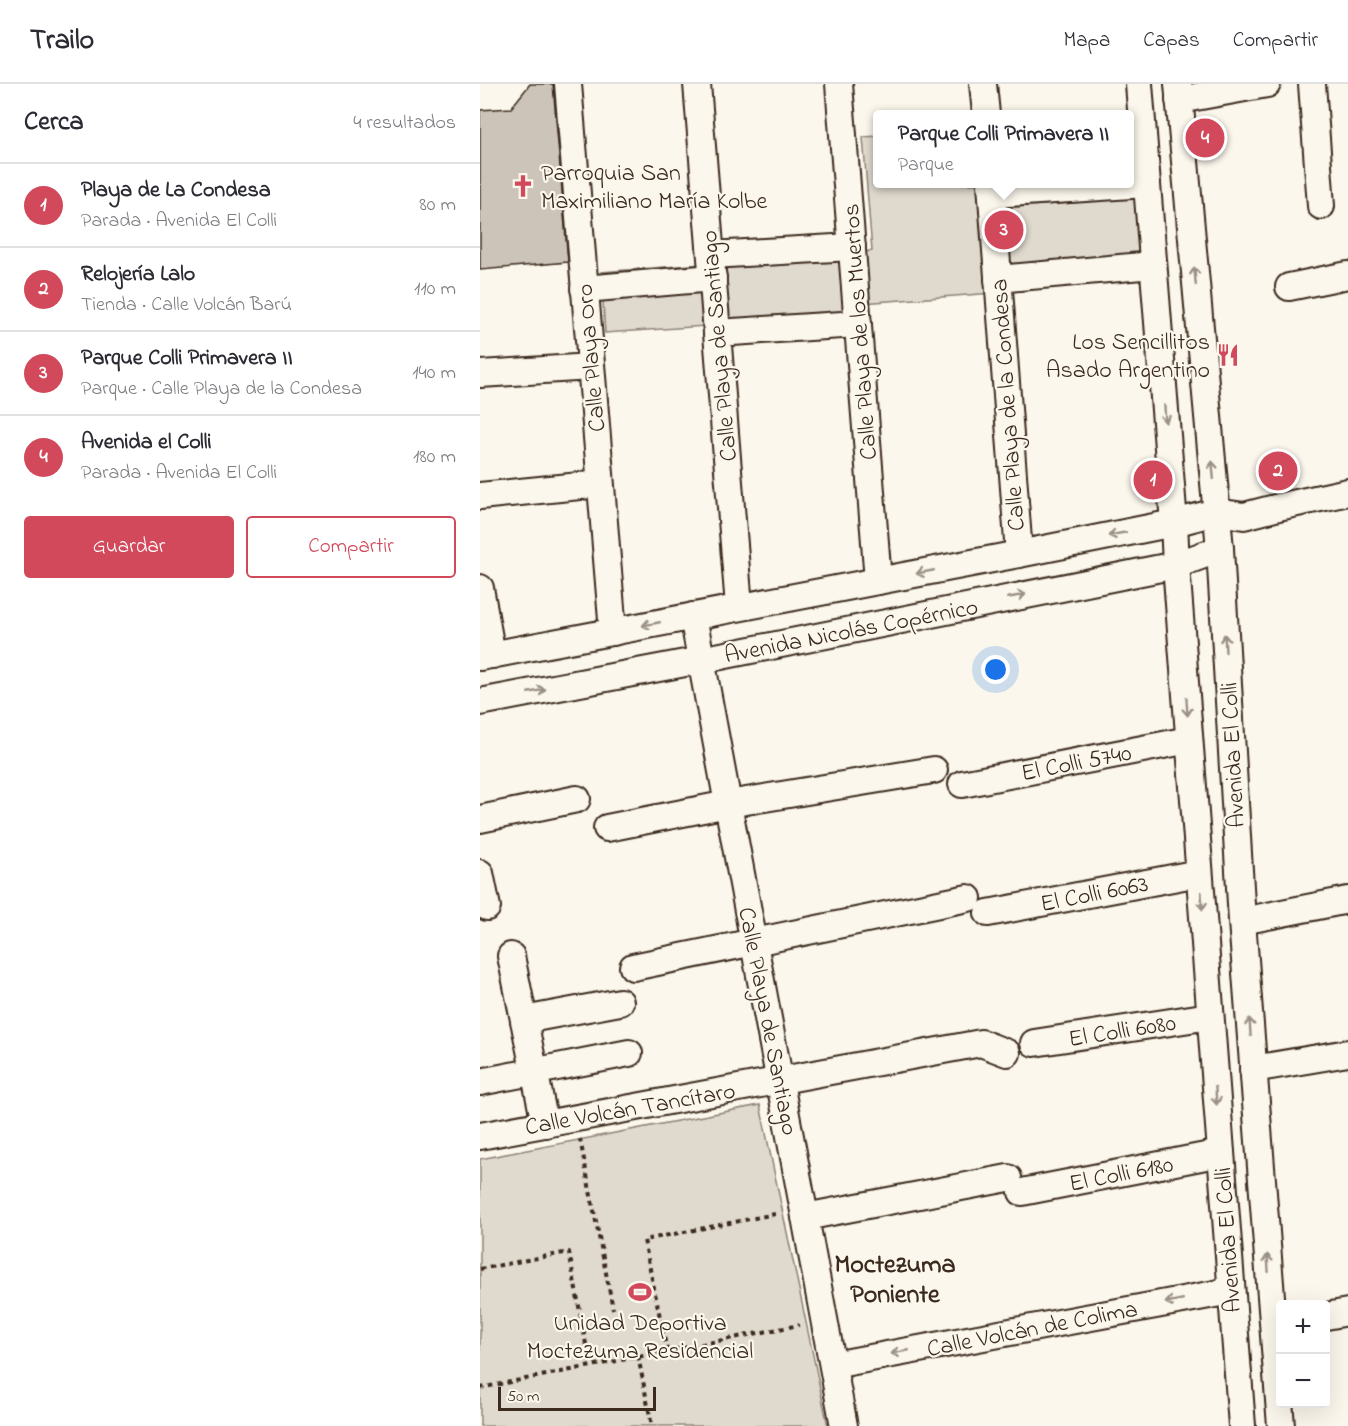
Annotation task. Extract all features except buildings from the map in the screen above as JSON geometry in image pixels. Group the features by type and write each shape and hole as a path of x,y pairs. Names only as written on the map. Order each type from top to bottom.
{"street":[{"name":"Calle Playa Oro","path":"568,84 613,632"},
{"name":"Calle Playa de Santiago","path":"698,84 739,608"},
{"name":"Calle Playa de los Muertos","path":"839,84 878,581"},
{"path":"983,84 986,110"},
{"name":"Avenida El Colli","path":"1139,84 1241,1426"},
{"path":"1178,92 1267,84"},
{"path":"1312,84 1321,206"},
{"name":"Avenida El Colli","path":"1178,92 1220,549 1242,921 1276,1314"},
{"path":"1134,184 1147,184"},
{"path":"991,189 1022,188"},
{"name":"Calle Playa de la Condesa","path":"991,189 1018,554"},
{"path":"584,289 712,267 852,247"},
{"path":"998,279 1154,265"},
{"path":"1289,287 1348,275"},
{"path":"717,333 858,324"},
{"path":"480,374 591,368"},
{"path":"480,496 600,484"},
{"path":"1216,512 1244,516 1348,492"},
{"name":"Avenida Nicolás Copérnico","path":"486,656 1018,554 1174,523 1216,512"},
{"path":"1220,549 1244,516"},
{"name":"Avenida Nicolás Copérnico","path":"480,702 1176,565 1220,549"},
{"path":"480,588 486,656"},
{"name":"Calle Playa de Santiago","path":"693,616 844,1426"},
{"name":"El Colli 5740","path":"963,784 1189,740"},
{"path":"607,828 728,804 934,770"},
{"path":"480,819 577,799"},
{"path":"480,873 487,907"},
{"name":"El Colli 6063","path":"633,967 754,942 1199,873"},
{"path":"1242,921 1348,900"},
{"path":"510,956 545,1124"},
{"path":"524,1020 620,1002"},
{"name":"El Colli 6080","path":"1034,1043 1210,1016"},
{"name":"Calle Volcán Tancítaro","path":"480,1136 981,1043 1007,1053"},
{"path":"480,1082 629,1053"},
{"path":"1253,1069 1348,1053"},
{"name":"El Colli 6180","path":"805,1218 1221,1153"},
{"name":"Calle Volcán de Colima","path":"833,1365 1231,1291"},
{"path":"1330,1315 1348,1312"},
{"name":"Avenida El Colli","path":"1278,1354 1281,1426"}],"path":[{"path":"576,1118 613,1309"},
{"path":"667,1351 644,1240 775,1214"},
{"path":"480,1269 569,1252 590,1366"},
{"path":"480,1388 799,1324"},
{"path":"638,1356 652,1426"}],"shaded area":[{"path":"873,136 873,188 987,188 989,209 1136,198 1141,258 994,293 849,304 849,316 605,333 601,272 872,251 863,137"},
{"name":"Unidad Deportiva Moctezuma Residencial","path":"760,1105 828,1426 480,1426 480,1159"}],"place":[{"name":"Avenida el Colli","path":"1205,138"},
{"name":"Parroquia San Maximiliano María Kolbe","path":"523,186"},
{"name":"Parque Colli Primavera II","path":"1004,230"},
{"name":"Los Sencillitos Asado Argentino","path":"1228,355"},
{"name":"Relojería Lalo","path":"1278,471"},
{"name":"Playa de La Condesa","path":"1153,480"},
{"name":"Unidad Deportiva Moctezuma Residencial","path":"640,1292"}],"district":[{"name":"Moctezuma Poniente","path":"895,1278"}]}
